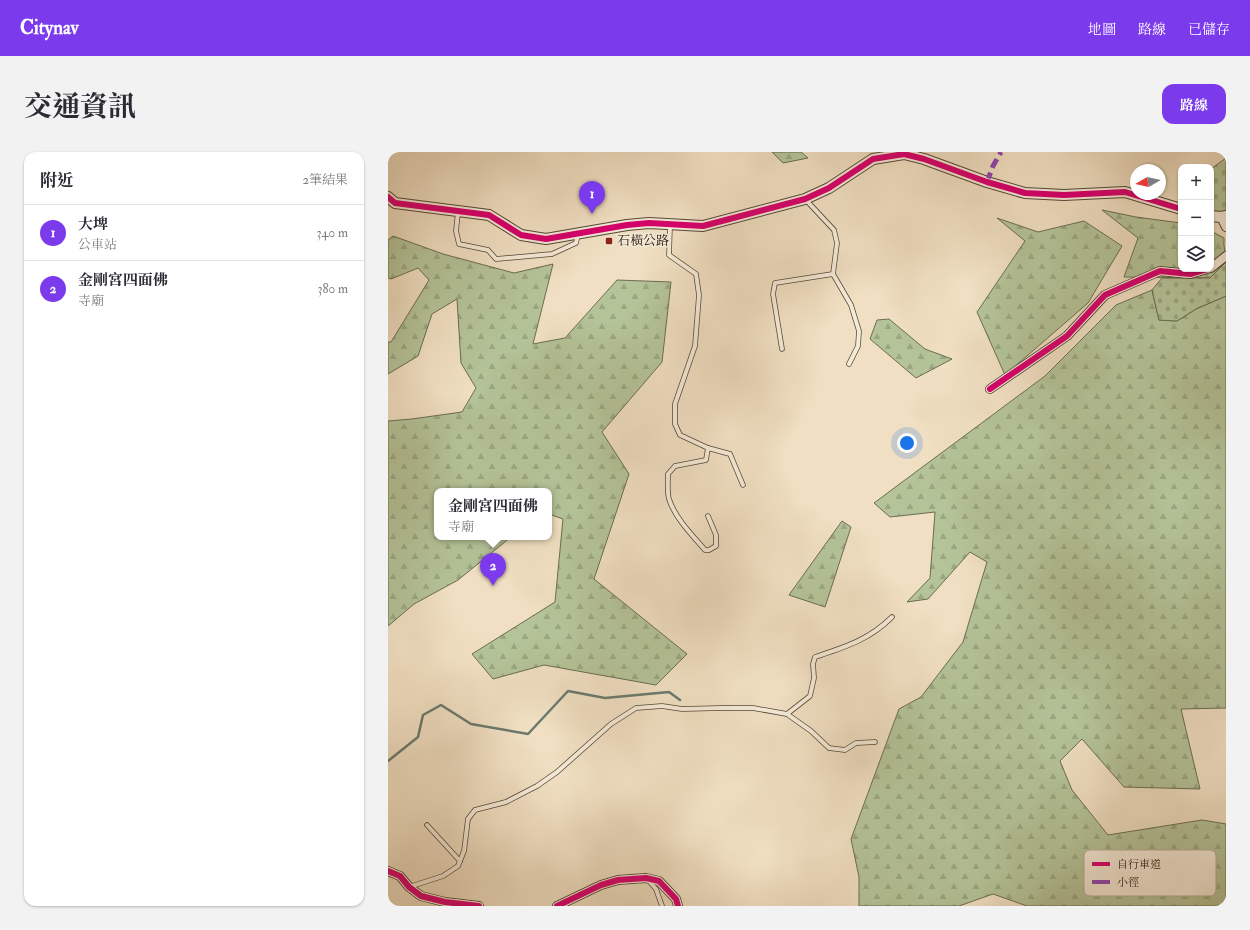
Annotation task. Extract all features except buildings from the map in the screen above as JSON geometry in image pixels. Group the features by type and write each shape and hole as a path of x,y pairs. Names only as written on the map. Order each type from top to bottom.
{"street":[{"path":"390,202 489,215 521,235 546,239 627,225 649,223 703,226 806,199 829,188 873,159 904,154 1025,193 1064,195 1125,192 1178,208"},
{"path":"1214,266 1226,256"},
{"path":"990,389 1067,336 1105,295 1160,271 1190,274 1197,272"},
{"path":"388,870 400,876 409,887 422,896 445,902 479,906"},
{"path":"557,906 601,885 618,880 646,878 659,880 676,899 678,906"}],"lane":[{"path":"806,199 834,230 837,243 833,274 850,305 859,331 858,346 849,364"},
{"path":"458,210 456,231 459,244 488,250 496,259 552,254 576,243 578,234"},
{"path":"670,224 669,255 696,274 699,295 695,346 675,404 675,424 680,435 708,448 730,454 743,485"},
{"path":"782,348 773,294 775,283 833,274"},
{"path":"708,448 706,460 675,466 668,474 668,498 676,515 705,550 709,550 716,546 716,535 708,516"},
{"path":"787,714 810,696 814,678 813,664 816,657 858,642 884,625 892,617"},
{"path":"409,887 443,876 458,866 464,851 468,819 475,810 506,802 537,786 557,772 611,724 636,708 662,706 682,709 753,708 787,714 811,731 829,748 845,750 856,743 875,742"},
{"path":"427,825 460,861"},
{"path":"646,878 656,889 662,906"}],"green space":[{"path":"772,152 801,152 808,158 783,163"},
{"path":"1226,158 1226,220 1214,213 1214,167"},
{"path":"1102,210 1136,217 1178,223 1178,272 1214,272 1214,233 1224,238 1226,262 1210,278 1124,277 1138,238"},
{"path":"997,218 1038,232 1084,221 1122,246 1088,303 1005,375 977,312 1025,241"},
{"path":"393,236 443,254 514,273 553,264 533,344 565,338 617,280 671,282 662,362 602,432 629,474 594,579 687,654 656,685 544,665 493,679 472,654 555,602 563,519 552,515 552,488 434,488 434,540 507,540 458,580 414,604 388,626 388,421 462,412 476,388 461,363 457,299 432,314 418,356 388,374 388,342 391,342 429,280 418,268 391,279 388,278 388,240"},
{"path":"1226,262 1226,296 1196,309 1177,321 1159,320 1152,290 1162,278 1210,278"},
{"path":"1152,290 1159,320 1177,321 1196,309 1226,296 1226,708 1181,709 1200,789 1124,787 1082,739 1060,761 1072,790 1108,835 1202,820 1226,824 1226,906 1027,906 993,894 959,906 859,906 859,877 851,839 899,709 921,697 963,642 987,562 970,552 928,599 907,602 930,578 935,512 890,517 874,503 1045,376 1116,305"},
{"path":"889,319 925,349 952,359 916,378 870,339 877,320"},
{"path":"842,521 851,527 825,607 789,595"}],"waterway":[{"path":"388,761 418,737 423,715 441,705 471,724 528,734 568,691 605,698 669,692 680,700"}],"marked path":[{"path":"987,182 993,166 1001,152"}],"cycle path":[{"path":"388,197 395,203 489,215 521,235 546,239 627,225 649,223 703,226 805,199 829,188 873,159 904,154 924,159 987,182 1025,193 1064,195 1125,192 1178,208"},
{"path":"990,389 1067,336 1105,295 1160,271 1190,274 1197,272"},
{"path":"388,871 400,876 409,887 421,896 445,902 479,906"},
{"path":"557,906 601,885 618,880 646,878 659,881 676,899 678,906"}],"place":[{"name":"大埤","path":"592,214"},
{"name":"石橫公路","path":"609,241"},
{"name":"金剛宮四面佛","path":"493,586"}]}
